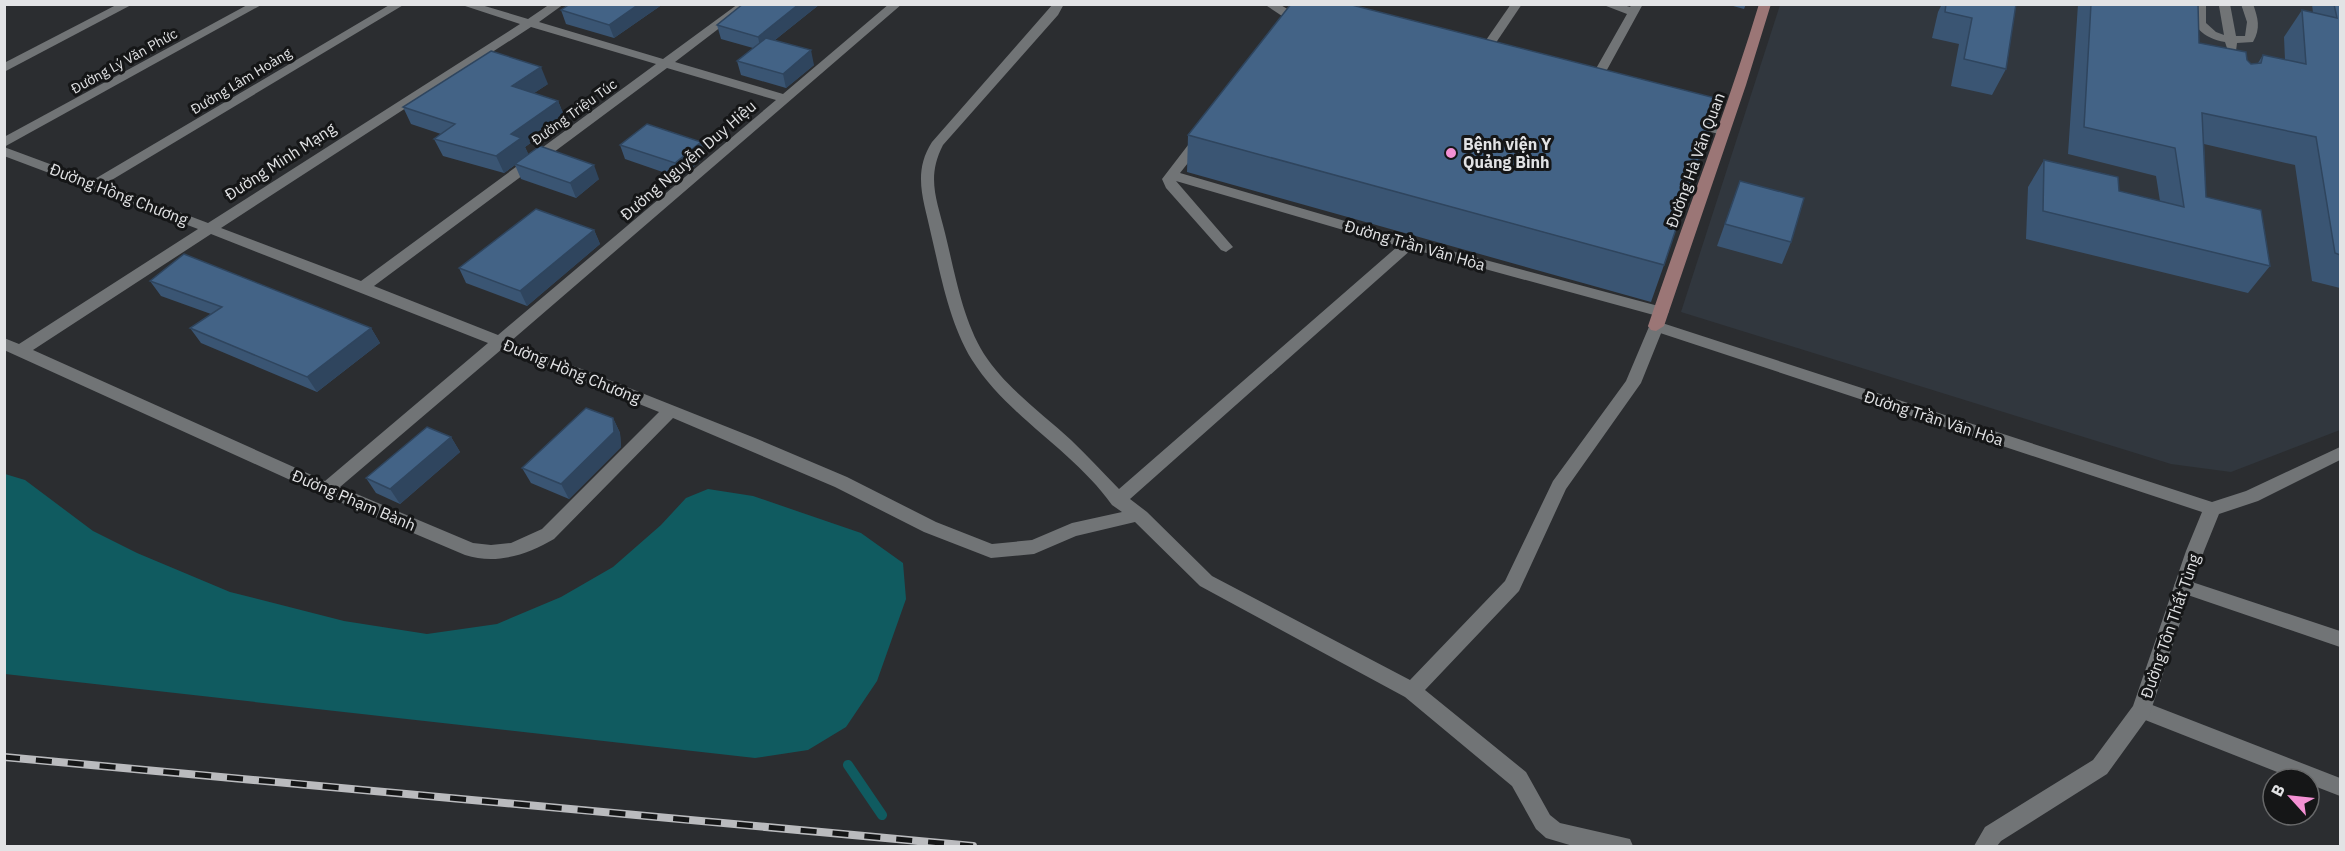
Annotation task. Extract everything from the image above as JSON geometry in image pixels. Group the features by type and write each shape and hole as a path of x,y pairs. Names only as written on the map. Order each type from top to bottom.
{"main road":[{"name":"Đường Hà Văn Quan","path":"1658,319 1752,52 1765,4"}],"street":[{"path":"4,68 128,4"},
{"name":"Đường Lý Văn Phức","path":"4,143 258,4"},
{"name":"Đường Lâm Hoàng","path":"96,184 400,4"},
{"path":"464,4 786,99"},
{"name":"Đường Minh Mạng","path":"21,350 559,4"},
{"name":"Đường Triệu Túc","path":"362,287 746,4"},
{"name":"Đường Nguyễn Duy Hiệu","path":"327,489 897,4"},
{"path":"1059,4 1054,13 947,130 935,145 925,168 928,193 948,274 968,335 978,357 1026,411 1067,446 1118,500 1138,515 1206,581 1412,692 1519,779 1543,822 1554,831 1596,843 1622,846"},
{"path":"1269,4 1278,8 1293,24 1320,26"},
{"path":"1473,67 1517,4"},
{"path":"1587,96 1636,8 1606,4"},
{"path":"2200,4 2197,19 2200,27 2210,34 2231,40 2249,39 2253,32 2253,21 2247,4"},
{"path":"2225,6 2234,62"},
{"path":"1678,120 1723,131"},
{"path":"1212,125 1169,179 1171,185 1226,247"},
{"name":"Đường Hồng Chương","path":"4,151 96,184 502,342 841,482 930,527 990,551 1034,547 1072,530 1138,515"},
{"name":"Đường Trần Văn Hòa","path":"1171,175 1658,319 2212,509"},
{"path":"1118,500 1409,244"},
{"path":"1412,692 1512,586 1559,486 1633,382 1658,319"},
{"name":"Đường Phạm Bành","path":"4,343 327,489 485,554 507,552 530,545 548,534 670,411"},
{"path":"2212,509 2252,496 2340,453"},
{"name":"Đường Tôn Thất Tùng","path":"1985,846 1993,834 2100,767 2142,710 2183,586 2212,509"},
{"path":"2183,586 2340,639"},
{"path":"2142,710 2340,787"}],"shaded area":[{"path":"1780,5 2340,5 2340,430 2231,472 2171,464 1681,312"}],"water":[{"path":"5,474 25,480 93,531 137,553 230,592 344,621 427,634 497,624 561,597 613,567 661,525 686,498 708,489 753,496 861,533 903,563 906,599 877,681 846,727 808,750 755,758 5,674"}],"building":[{"path":"570,4 639,4 609,25 561,10"},
{"path":"743,4 799,4 758,37 717,25"},
{"name":"Bệnh viện Y Quảng Bình","path":"1291,4 1348,4 1719,99 1664,265 1188,135"},
{"path":"1946,4 2016,4 2006,69 1964,59 1972,18 1945,12"},
{"path":"2091,4 2198,4 2199,43 2246,52 2247,60 2251,64 2261,63 2263,55 2306,64 2302,10 2337,18 2334,4 2340,4 2340,255 2335,253 2316,137 2202,113 2206,197 2261,210 2270,266 2043,211 2044,160 2118,177 2119,191 2184,207 2175,148 2084,127"},
{"path":"766,38 811,50 783,74 737,61"},
{"path":"491,51 541,67 512,86 558,101 511,134 521,138 496,156 434,139 455,124 403,107"},
{"path":"647,124 701,142 675,163 620,145"},
{"path":"540,146 594,165 570,183 515,164"},
{"path":"1740,181 1804,198 1791,242 1725,224"},
{"path":"536,209 594,230 520,291 459,268"},
{"path":"184,254 371,328 307,377 190,328 222,307 150,281"},
{"path":"586,408 613,418 614,432 561,484 522,468"},
{"path":"427,427 451,437 390,489 366,478"}],"waterway":[{"path":"848,765 882,815"}],"railway":[{"path":"4,757 973,846"}],"place":[{"name":"Bệnh viện Y Quảng Bình","path":"1451,153"}]}
